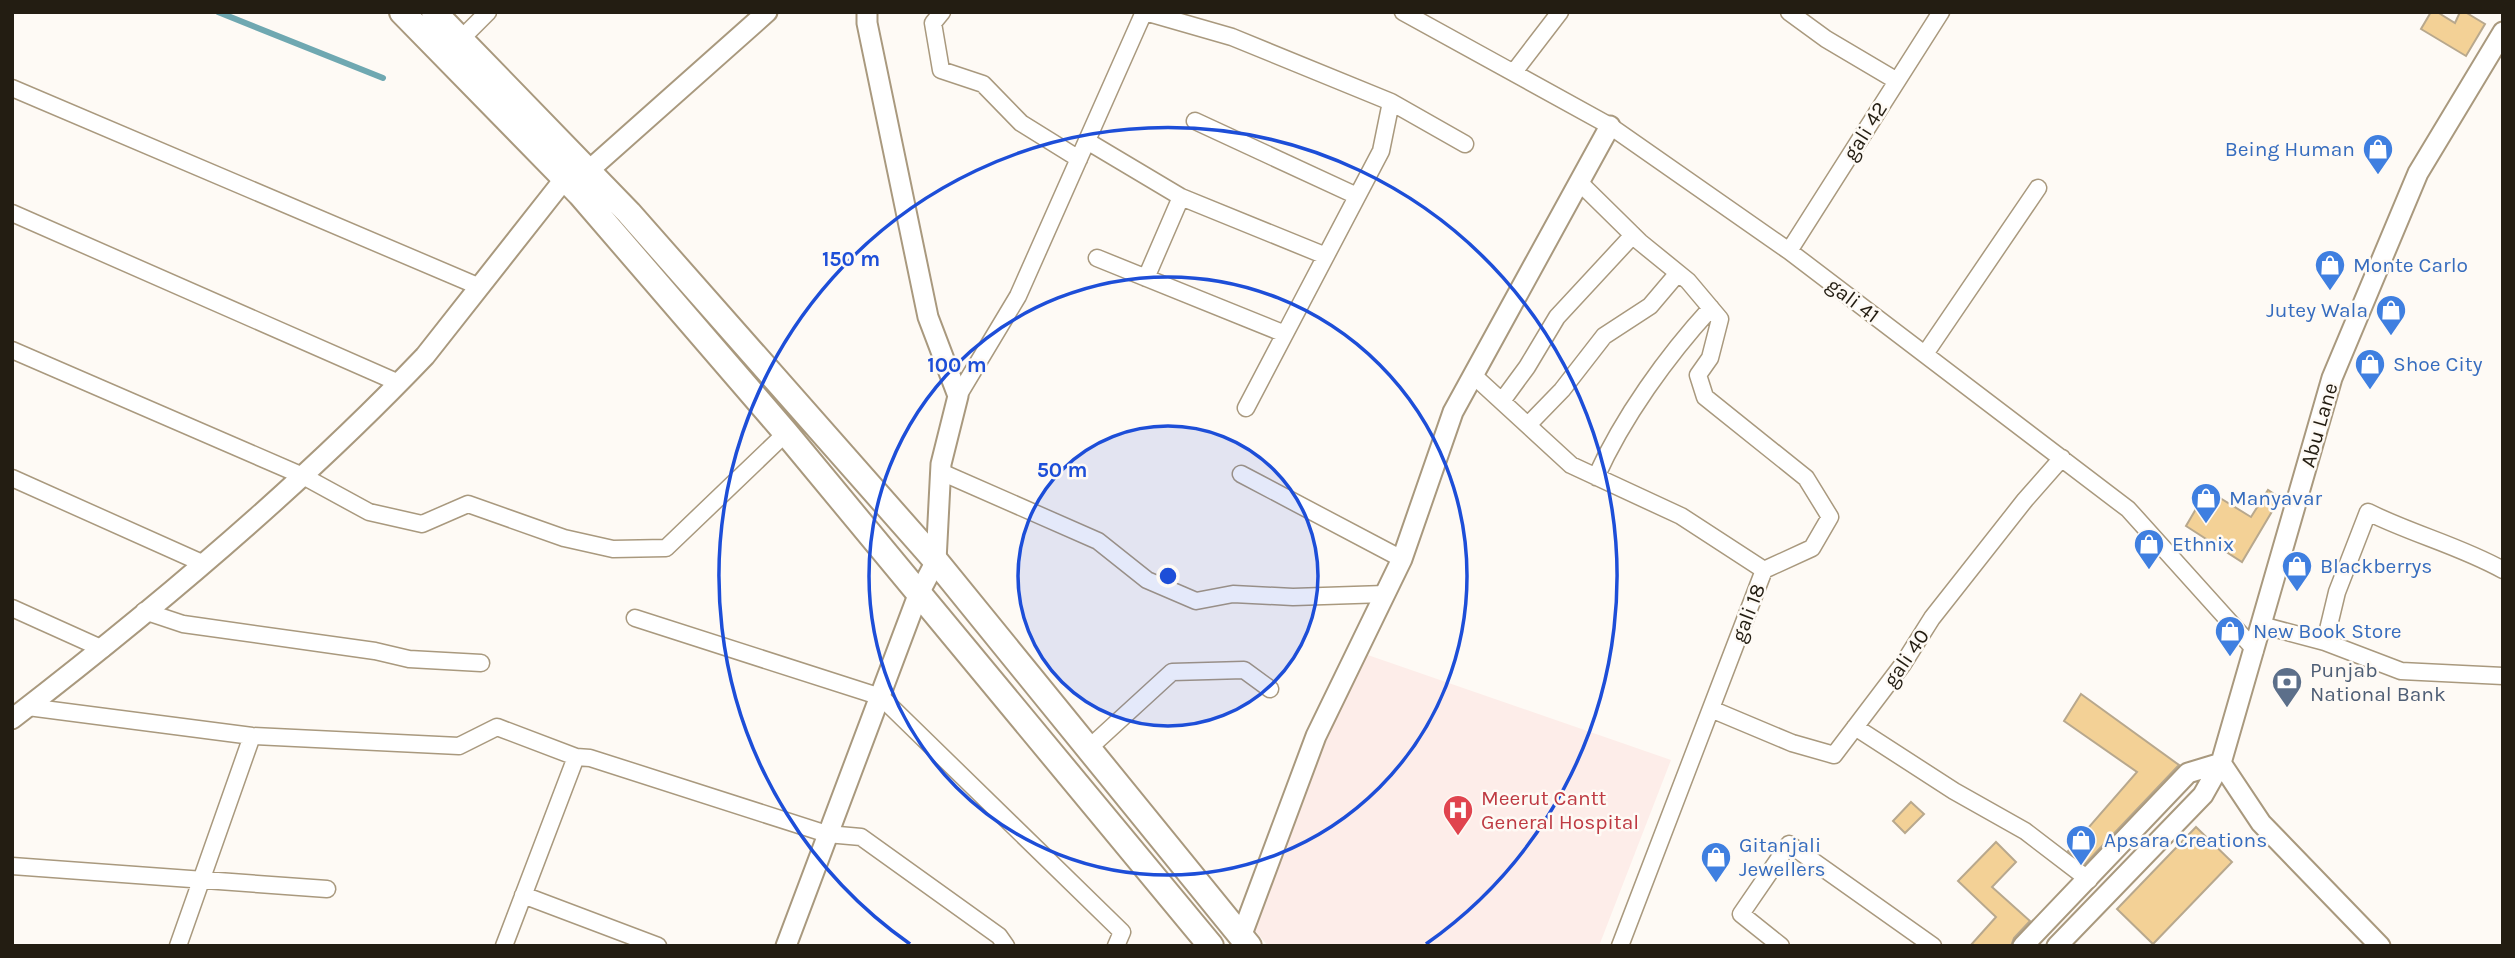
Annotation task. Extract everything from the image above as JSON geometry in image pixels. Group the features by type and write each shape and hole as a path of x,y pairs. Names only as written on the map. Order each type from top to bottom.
{"main road":[{"path":"402,12 576,175 629,213 936,562 1245,941"},
{"path":"434,12 461,39 576,175 918,595 1211,946"}],"street":[{"path":"461,39 488,12"},
{"path":"20,713 103,649 303,476 399,383 576,175 767,12"},
{"path":"867,12 867,23 928,317 958,396"},
{"path":"942,12 933,23 941,70 983,84 1021,123 1079,159"},
{"path":"786,946 918,595 936,562 941,472 958,396 1018,296 1145,12 1232,37 1391,102 1465,144"},
{"name":"gali 41","path":"1403,12 1610,126 1789,251 2128,509 2255,650"},
{"path":"1514,72 1560,12"},
{"path":"1789,12 1826,39 1896,81"},
{"name":"gali 42","path":"1789,251 1941,12"},
{"name":"Abu Lane","path":"2057,946 2203,795 2221,763 2332,378 2418,173 2503,32"},
{"path":"12,88 480,287"},
{"path":"1246,408 1381,151 1391,102"},
{"path":"1195,121 1357,196"},
{"path":"1245,941 1316,736 1402,559 1453,412 1610,126"},
{"path":"1087,141 1181,197 1326,256"},
{"path":"1578,182 1633,235 1678,273 1720,319 1710,358 1698,375 1705,397 1806,478 1830,517 1812,548 1764,570"},
{"path":"1925,354 2038,188"},
{"path":"1146,278 1181,197"},
{"path":"12,213 399,383"},
{"path":"1502,401 1527,367 1557,317 1633,235"},
{"path":"1097,258 1285,334"},
{"path":"1528,425 1562,390 1604,336 1650,306 1678,273"},
{"path":"1596,477 1631,415 1682,340 1711,308"},
{"path":"12,350 303,476 369,512 422,524 468,504 565,538 613,549 666,548 786,433"},
{"name":"gali 18","path":"1473,375 1572,465 1681,516 1764,570 1620,946"},
{"name":"gali 40","path":"1711,709 1792,743 1834,755 1896,674 1932,618 2025,500 2062,458"},
{"path":"941,472 1098,541 1147,580 1196,601 1233,594 1293,597 1385,594"},
{"path":"1241,474 1402,559"},
{"path":"12,478 202,562"},
{"path":"2325,642 2337,592 2368,512 2431,541 2478,556 2503,570"},
{"path":"12,608 103,649"},
{"path":"144,611 183,624 375,651 409,659 481,663"},
{"path":"635,618 881,697 1122,932 1116,946"},
{"path":"2261,625 2325,642 2400,671 2503,676"},
{"path":"1089,748 1172,672 1244,670 1270,689"},
{"path":"20,713 252,736 459,746 497,727 576,757 590,758 827,834 861,837 999,936 1006,946"},
{"path":"1855,727 1954,791 2025,831 2089,880"},
{"path":"178,946 252,736"},
{"path":"504,946 576,757"},
{"path":"2023,946 2089,880 2188,773 2221,763 2261,823 2380,946"},
{"path":"1782,946 1741,914 1788,844 1933,946"},
{"path":"12,866 327,889"},
{"path":"523,895 658,946"}],"shaded area":[{"name":"Meerut Cantt General Hospital","path":"1362,653 1671,760 1599,946 1268,946 1240,913"}],"building":[{"path":"2431,12 2437,12 2455,23 2460,12 2465,12 2485,24 2466,56 2421,29"},
{"path":"2207,490 2251,517 2268,490 2280,498 2242,562 2186,526"},
{"path":"2081,694 2179,765 2085,864 2068,851 2137,772 2064,721"},
{"path":"1911,802 1924,814 1905,833 1893,821"},
{"path":"2196,827 2232,862 2153,944 2117,909"},
{"path":"1996,842 2016,862 1992,887 2030,921 2014,938 2011,946 1970,946 1996,917 1958,881"}],"waterway":[{"path":"218,12 383,78"}],"place":[{"name":"Being Human","path":"2378,176"},
{"name":"Monte Carlo","path":"2330,292"},
{"name":"Jutey Wala","path":"2391,337"},
{"name":"Shoe City","path":"2370,391"},
{"name":"Manyavar","path":"2206,525"},
{"name":"Ethnix","path":"2149,571"},
{"name":"Blackberrys","path":"2297,593"},
{"name":"New Book Store","path":"2230,658"},
{"name":"Punjab National Bank","path":"2287,709"},
{"name":"Meerut Cantt General Hospital","path":"1458,837"},
{"name":"Apsara Creations","path":"2081,867"},
{"name":"Gitanjali Jewellers","path":"1716,884"}]}
